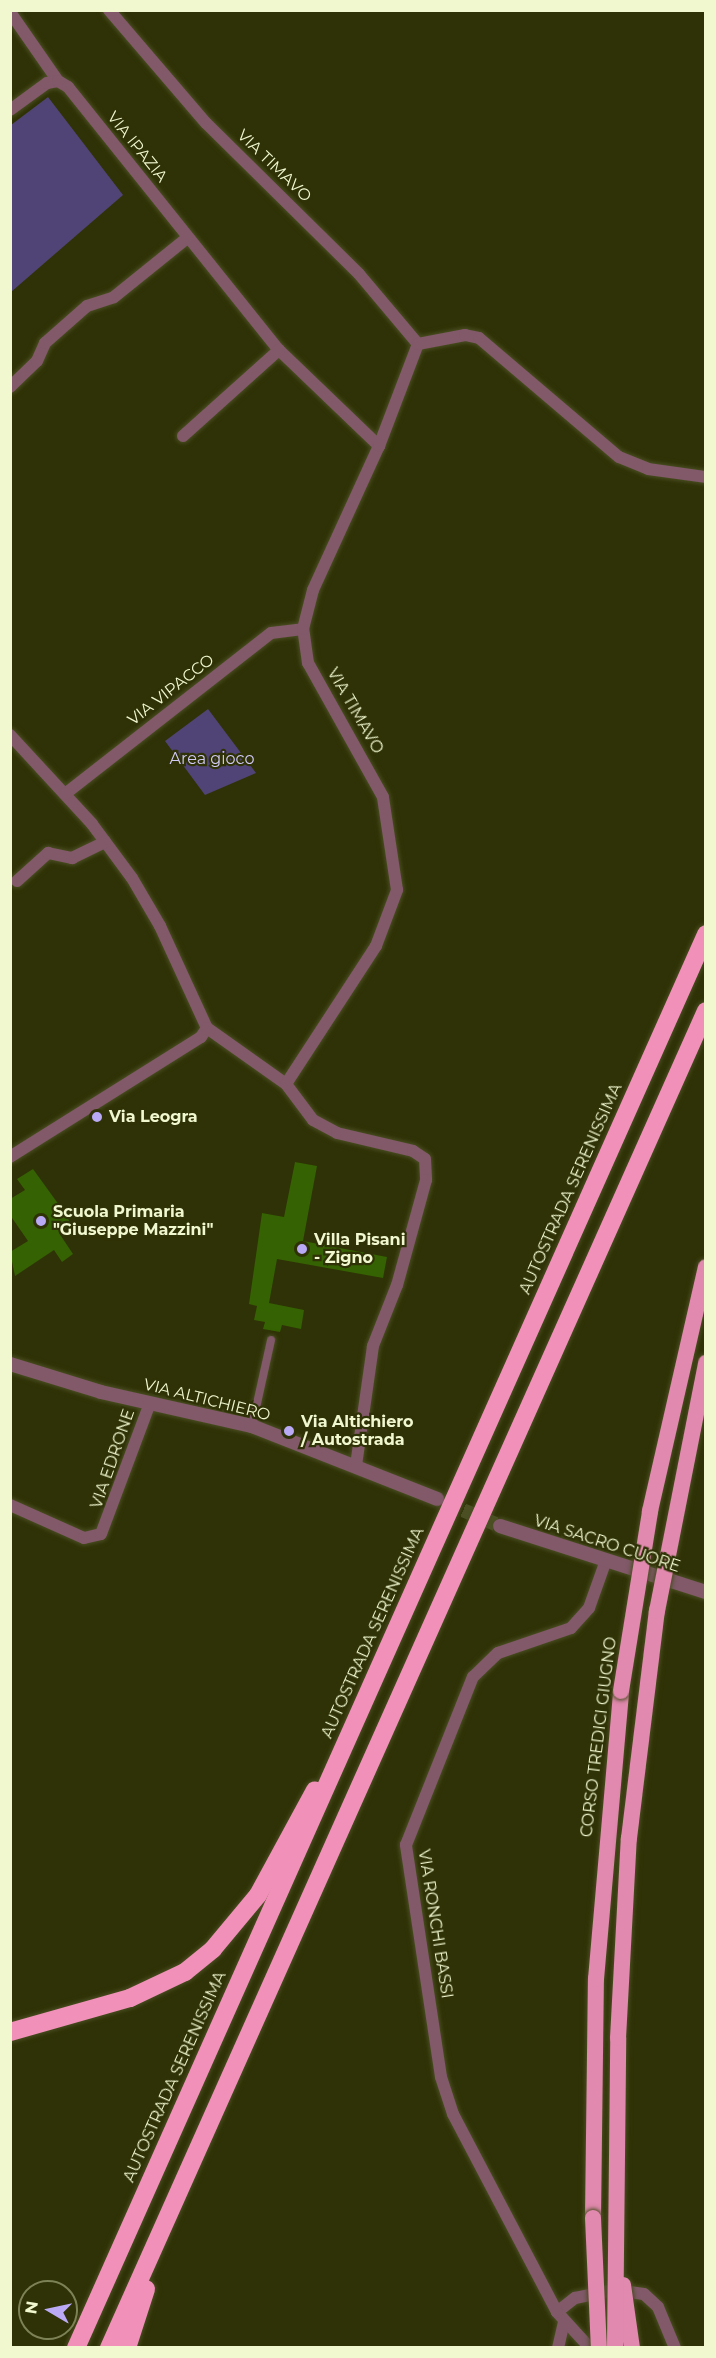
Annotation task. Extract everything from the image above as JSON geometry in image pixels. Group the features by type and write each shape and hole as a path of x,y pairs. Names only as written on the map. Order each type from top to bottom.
{"highway":[{"name":"AUTOSTRADA SERENISSIMA","path":"76,2348 705,934"},
{"path":"109,2348 705,1011"},
{"name":"CORSO TREDICI GIUGNO","path":"593,2218 596,1979 618,1713 652,1500 705,1268"},
{"path":"615,2348 617,2119 625,1896 640,1732 671,1526 705,1363"},
{"path":"10,2032 160,1987 213,1949 258,1895 306,1802 345,1746"},
{"path":"617,2119 622,2274 632,2348"},
{"path":"590,2348 593,2218"},
{"path":"593,2218 599,2348"},
{"path":"127,2348 166,2220"}],"street":[{"name":"VIA TIMAVO","path":"109,10 206,123 359,274 418,344 379,446 313,590 303,629 308,663 383,797 397,890 376,945 286,1084"},
{"name":"VIA IPAZIA","path":"10,12 58,81 68,87 186,239 279,350 379,446"},
{"path":"10,110 48,83 58,81"},
{"path":"10,387 37,361 45,343 87,306 114,297 186,239"},
{"path":"418,344 465,335 479,338 619,456 648,469 705,477"},
{"path":"183,436 279,350"},
{"name":"VIA VIPACCO","path":"65,794 271,633 303,629"},
{"path":"10,735 65,794 105,842 160,926 204,1033 286,1084 313,1120 337,1133 413,1151 425,1160 428,1170 397,1285 373,1346 356,1466"},
{"path":"17,881 48,854 72,858 105,842"},
{"path":"10,1157 204,1033"},
{"path":"252,1426 271,1340"},
{"name":"VIA ALTICHIERO","path":"10,1364 150,1403 252,1426 431,1496"},
{"name":"VIA EDRONE","path":"10,1505 84,1538 101,1534 150,1403"},
{"name":"VIA SACRO CUORE","path":"500,1526 605,1563 705,1592"},
{"name":"VIA RONCHI BASSI","path":"590,2348 564,2323 557,2312 453,2114 444,2086 406,1845 473,1677 498,1653 571,1628 589,1608 605,1563"},
{"path":"557,2312 575,2298 615,2290 644,2294 658,2307 675,2348"},
{"path":"558,2348 564,2323"}],"green space":[{"path":"48,97 123,195 11,292 11,125"},
{"name":"Area gioco","path":"208,709 256,773 205,795 165,741"}],"building":[{"name":"Villa Pisani - Zigno","path":"295,1162 317,1166 303,1241 387,1257 383,1278 277,1259 269,1303 304,1310 301,1329 282,1325 280,1332 263,1329 265,1322 254,1320 257,1306 249,1304 262,1213 284,1217"},
{"name":"Scuola Primaria \"Giuseppe Mazzini\"","path":"33,1169 67,1216 71,1225 59,1233 73,1254 62,1262 54,1250 15,1276 10,1252 28,1241 10,1215 10,1199 25,1190 17,1179"}],"tunnel":[{"path":"444,1502 500,1526"}],"place":[{"name":"Via Leogra","path":"97,1117"},
{"name":"Scuola Primaria \"Giuseppe Mazzini\"","path":"41,1221"},
{"name":"Villa Pisani - Zigno","path":"302,1249"},
{"name":"Via Altichiero / Autostrada","path":"289,1431"}]}
